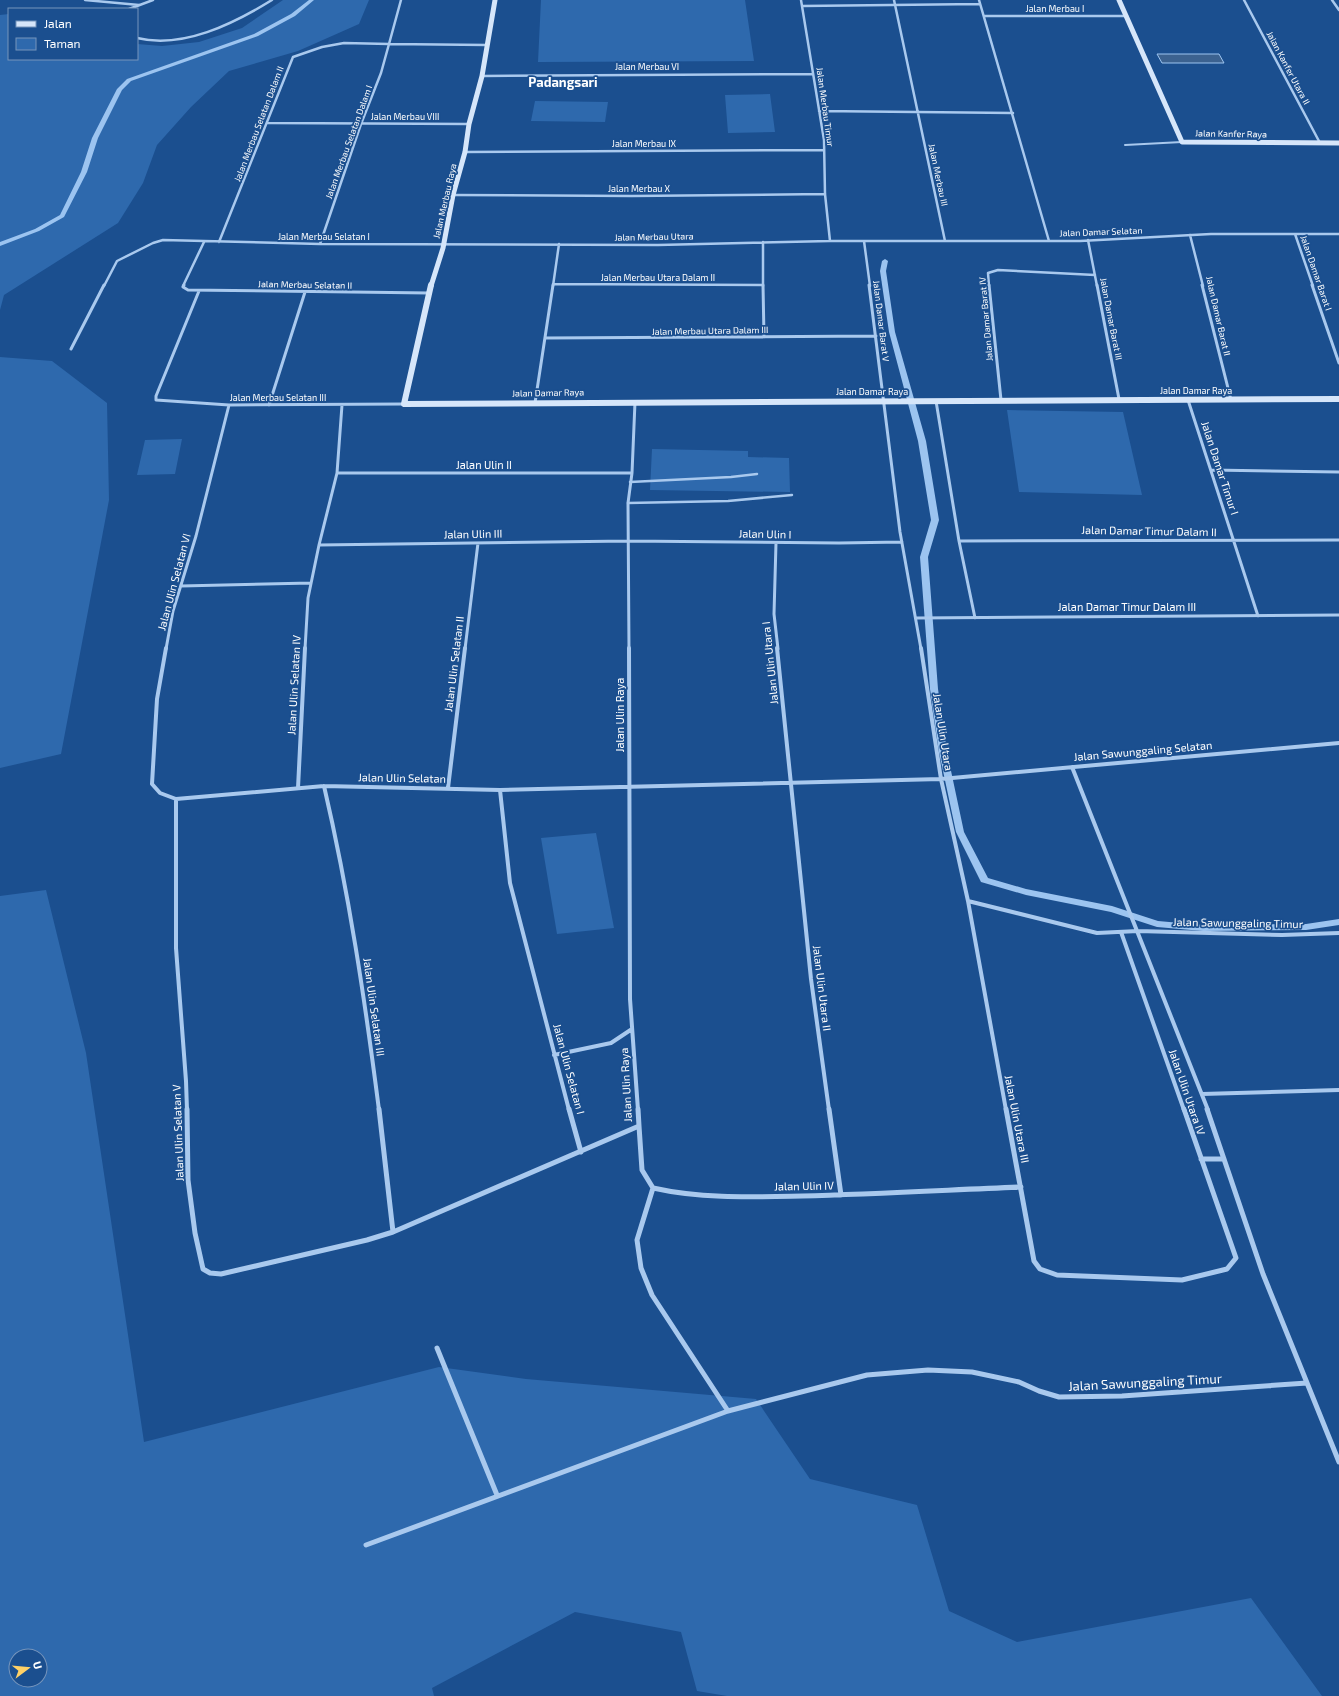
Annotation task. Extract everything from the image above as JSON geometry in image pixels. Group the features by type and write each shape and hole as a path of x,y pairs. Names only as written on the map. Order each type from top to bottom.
{"street":[{"path":"84,0 139,5"},
{"path":"132,8 153,0"},
{"path":"138,38 144,41 156,42 200,34 258,9 272,0"},
{"name":"Jalan Merbau Selatan Dalam I","path":"320,244 361,124 381,73 401,0"},
{"name":"Jalan Merbau Raya","path":"404,404 429,293 443,244 453,195 465,152 469,124 482,76 495,0"},
{"name":"Jalan Merbau Timur","path":"801,0 824,150 825,194 830,241"},
{"name":"Jalan Merbau III","path":"894,0 945,241"},
{"path":"979,0 1049,241"},
{"name":"Jalan Kanfer Raya","path":"1119,0 1182,142 1339,143"},
{"name":"Jalan Kanfer Utara II","path":"1244,0 1320,143"},
{"path":"1332,0 1337,5 1339,10"},
{"path":"802,6 980,4"},
{"name":"Jalan Merbau I","path":"984,16 1127,16"},
{"name":"Jalan Merbau Selatan Dalam II","path":"219,242 268,123 286,72 294,57 322,47 344,43 389,44"},
{"path":"389,44 487,45"},
{"name":"Jalan Merbau VI","path":"482,76 813,74"},
{"path":"819,111 1013,113"},
{"name":"Jalan Merbau VIII","path":"268,123 469,124"},
{"name":"Jalan Merbau IX","path":"465,152 824,150"},
{"name":"Jalan Merbau X","path":"453,195 632,196 825,194"},
{"name":"Jalan Damar Barat I","path":"1295,234 1339,362"},
{"name":"Jalan Damar Selatan","path":"864,241 1049,241 1190,235 1339,234"},
{"name":"Jalan Damar Barat II","path":"1190,235 1231,400"},
{"name":"Jalan Damar Barat III","path":"1088,240 1119,399"},
{"name":"Jalan Merbau Selatan I","path":"71,349 117,261 158,241 320,244 443,244"},
{"name":"Jalan Merbau Utara","path":"443,244 658,245 864,241"},
{"name":"Jalan Damar Barat V","path":"864,241 884,402"},
{"name":"Jalan Merbau Selatan II","path":"204,242 183,287 188,290 429,293"},
{"path":"763,242 764,337"},
{"path":"535,402 559,244"},
{"name":"Jalan Damar Barat IV","path":"1001,400 988,273 998,270 1095,275"},
{"name":"Jalan Merbau Utara Dalam II","path":"553,284 763,285"},
{"name":"Jalan Merbau Selatan III","path":"199,291 156,396 156,400 158,402 229,405 404,404"},
{"path":"269,405 305,292"},
{"name":"Jalan Merbau Utara Dalam III","path":"545,338 876,336"},
{"name":"Jalan Damar Raya","path":"404,404 535,402 884,402 1119,399 1339,399"},
{"name":"Jalan Damar Timur I","path":"1188,400 1235,541 1258,616"},
{"path":"936,401 959,541 975,618"},
{"name":"Jalan Ulin Raya","path":"581,1152 639,1126 630,999 628,786 628,503 632,473 635,402"},
{"name":"Jalan Ulin Utara","path":"628,786 941,779 916,618 902,542 884,402"},
{"name":"Jalan Ulin Selatan VI","path":"176,799 160,793 152,784 157,699 173,611 196,536 229,405"},
{"name":"Jalan Ulin Selatan IV","path":"298,788 308,598 319,545 337,473 342,405"},
{"path":"1211,470 1339,472"},
{"name":"Jalan Ulin II","path":"337,473 632,473"},
{"name":"Jalan Damar Timur Dalam II","path":"959,541 1093,539 1235,541 1339,540"},
{"name":"Jalan Ulin I","path":"628,541 776,543 902,542"},
{"name":"Jalan Ulin III","path":"319,545 628,541"},
{"name":"Jalan Ulin Selatan II","path":"448,788 478,543"},
{"name":"Jalan Ulin Utara I","path":"776,543 774,614 791,782"},
{"path":"181,586 311,583"},
{"name":"Jalan Damar Timur Dalam III","path":"916,618 1339,615"},
{"name":"Jalan Sawunggaling Selatan","path":"941,779 1339,743"},
{"path":"1072,767 1202,1094 1264,1274 1339,1462"},
{"name":"Jalan Ulin Utara III","path":"941,779 968,901 1034,1261 1040,1269 1057,1275 1182,1280 1227,1269 1236,1258"},
{"name":"Jalan Ulin Utara II","path":"791,782 811,979 840,1195"},
{"name":"Jalan Ulin Selatan","path":"176,799 324,786 500,790 628,786"},
{"name":"Jalan Ulin Selatan III","path":"324,786 347,895 369,1029 393,1232"},
{"name":"Jalan Ulin Selatan I","path":"500,790 510,883 554,1056 581,1152"},
{"name":"Jalan Ulin Selatan V","path":"176,799 176,948 186,1081 188,1180 195,1233 203,1269 210,1273 221,1274 367,1240 393,1232"},
{"path":"968,901 1097,933 1138,931"},
{"name":"Jalan Sawunggaling Timur","path":"1138,931 1282,935 1339,933"},
{"name":"Jalan Ulin Utara IV","path":"1121,932 1236,1258"},
{"name":"Jalan Ulin Raya","path":"554,1056 611,1043 632,1029"},
{"path":"1202,1094 1339,1090"},
{"path":"639,1126 642,1170 653,1188 637,1240 640,1268 652,1296 728,1411"},
{"path":"393,1232 581,1152"},
{"path":"1201,1159 1224,1159"},
{"name":"Jalan Ulin IV","path":"653,1188 672,1193 746,1197 840,1195 1021,1187"},
{"path":"437,1348 497,1495"},
{"name":"Jalan Sawunggaling Timur","path":"366,1545 497,1495 728,1411 867,1375 928,1370 972,1372 1019,1382 1039,1392 1059,1397 1122,1396 1307,1383"}],"lane":[{"path":"1125,144 1182,142"},
{"path":"630,482 731,477 757,474"},
{"path":"628,503 728,501 792,495"}],"green space":[{"path":"283,0 369,0 359,24 298,51 229,71 191,107 157,145 143,183 118,223 4,295 0,310 0,15 8,14 8,60 138,60 138,44 162,46 199,42 242,28"},
{"path":"541,0 745,0 754,61 538,62"},
{"path":"770,94 775,132 728,133 725,95"},
{"path":"535,101 608,102 605,122 531,121"},
{"path":"0,357 52,361 107,403 109,500 61,754 0,768"},
{"path":"1007,410 1123,412 1142,495 1019,492"},
{"path":"182,439 175,474 137,475 145,440"},
{"path":"652,449 748,451 748,457 789,458 790,492 650,490"},
{"path":"596,833 614,928 557,934 541,838"},
{"path":"46,890 86,1053 144,1442 439,1367 526,1379 756,1399 810,1479 917,1505 949,1611 1017,1642 1251,1598 1322,1696 727,1696 697,1691 681,1632 575,1612 432,1688 434,1696 0,1696 0,896"}],"shaded area":[{"path":"1157,54 1219,54 1224,63 1162,63"}],"waterway":[{"path":"0,244 37,230 62,216 84,172 95,138 120,89 129,80 256,35 293,15 312,0"},
{"path":"885,261 883,271 892,332 922,441 935,520 924,557 934,689 943,752 960,832 984,880 1026,892 1112,909 1157,924 1203,928 1306,927 1339,922"}],"district":[{"name":"Padangsari","path":"563,82"}]}
